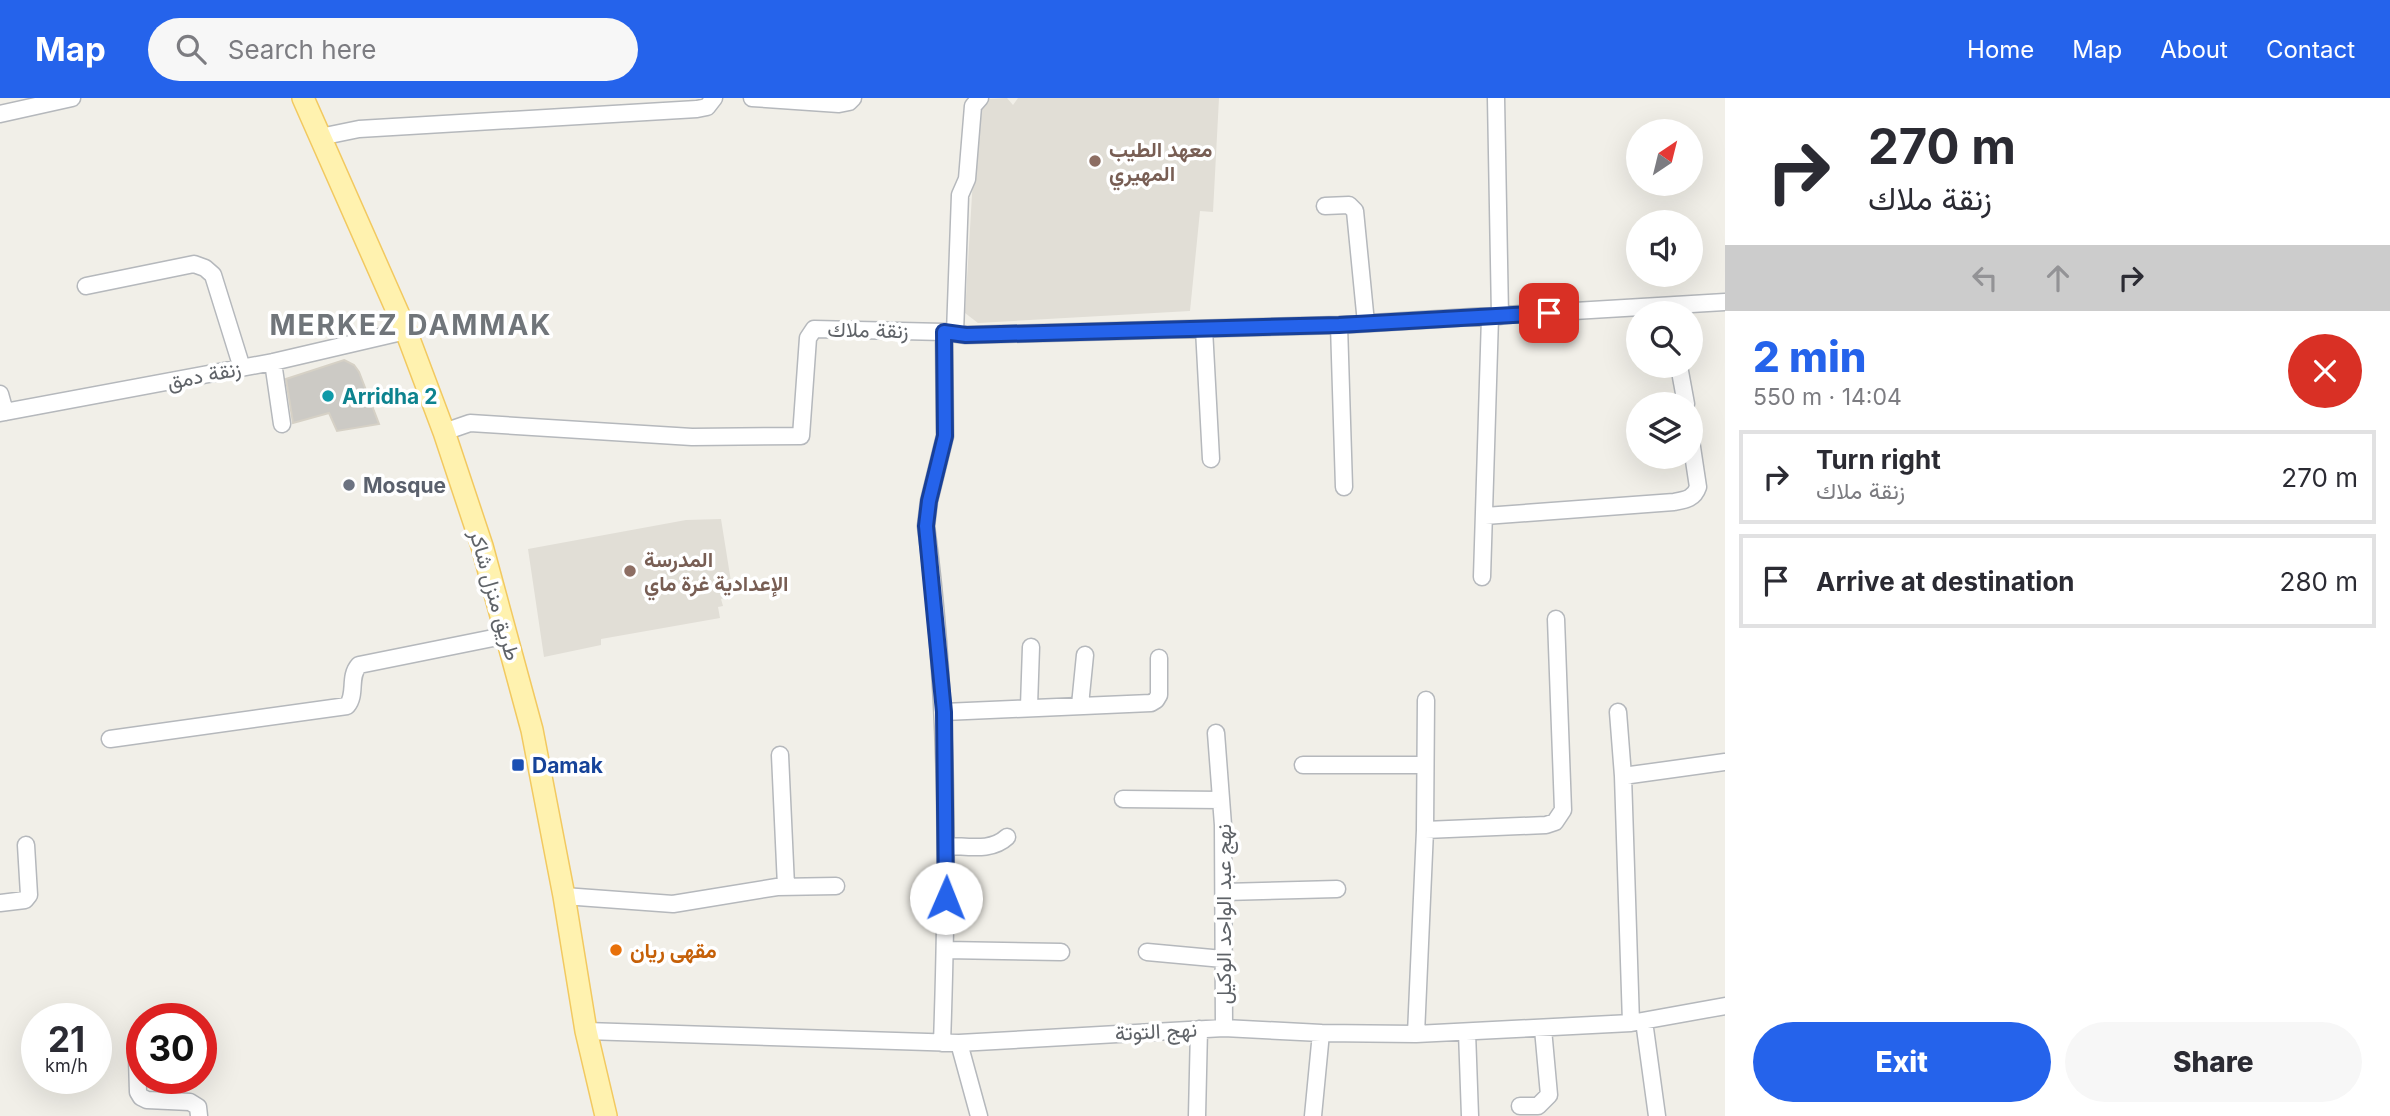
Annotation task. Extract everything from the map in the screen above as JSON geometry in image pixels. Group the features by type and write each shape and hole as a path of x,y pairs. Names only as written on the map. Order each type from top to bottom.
{"main road":[{"name":"طريق منزل شاكر","path":"303,98 406,331 444,432 482,546 532,730 564,896 586,1031 606,1116"}],"street":[{"path":"0,114 72,98"},
{"path":"320,137 359,129 703,109 711,104 714,98"},
{"path":"752,98 839,104 849,102 853,98"},
{"path":"979,1116 950,1043 945,950 947,846 944,712 926,526 929,501 945,436 960,195 967,179 973,106 980,98"},
{"path":"1482,577 1495,317 1496,98"},
{"path":"1325,206 1349,205 1355,211 1366,323"},
{"path":"86,286 194,264 205,268 212,275 242,368"},
{"name":"زنقة ملاك","path":"1703,305 1725,302"},
{"name":"زنقة ملاك","path":"444,432 470,423 692,437 801,436 808,338 814,329 966,335 1339,325 1626,311"},
{"path":"1339,325 1344,487"},
{"path":"1204,329 1211,459"},
{"name":"زنقة دمق","path":"3,412 273,362 406,331"},
{"path":"273,362 282,424"},
{"path":"0,394 3,412"},
{"path":"1485,516 1674,502 1691,498 1696,493 1698,486 1695,469"},
{"path":"1425,830 1546,825 1559,818 1563,810 1556,620"},
{"path":"110,739 347,706 352,699 352,673 359,665 508,635"},
{"path":"1029,706 1031,647"},
{"path":"1080,705 1085,655"},
{"path":"944,712 1154,702 1159,695 1159,658"},
{"path":"1416,1034 1425,830 1426,700"},
{"path":"1618,712 1637,1022 1657,1116"},
{"name":"نهج عبد الواحد الوكيل","path":"1216,733 1224,892 1224,1028"},
{"path":"780,755 786,886"},
{"path":"1623,776 1725,762"},
{"path":"1303,765 1425,765"},
{"path":"1123,799 1221,800"},
{"path":"947,846 991,847 1007,837"},
{"path":"0,903 25,900 29,895 26,845"},
{"path":"564,896 673,904 786,886 836,886"},
{"path":"1224,892 1337,888"},
{"path":"945,950 1061,952"},
{"path":"1147,952 1223,958"},
{"name":"نهج التوتة","path":"586,1031 950,1043 1224,1028 1416,1034 1637,1022 1725,1006"},
{"path":"1197,1116 1199,1029"},
{"path":"1520,1106 1538,1106 1549,1096 1543,1029"},
{"path":"1467,1032 1470,1116"},
{"path":"1313,1116 1321,1033"},
{"path":"139,1094 147,1100 190,1102 198,1107 198,1116"}],"shaded area":[{"name":"معهد الطيب المهيري","path":"1007,98 1013,105 1018,98 1219,98 1213,212 1200,211 1190,311 978,323 965,313 977,111 988,99"},
{"name":"المدرسة الإعدادية غرة ماي","path":"721,519 733,594 721,599 723,606 718,607 720,618 601,639 601,645 544,657 528,549 686,520"}],"building":[{"name":"Arridha 2","path":"344,360 354,365 359,372 379,424 337,431 329,413 293,423 286,379"}],"place":[{"name":"معهد الطيب المهيري","path":"1095,161"},
{"name":"Arridha 2","path":"328,396"},
{"name":"Mosque","path":"349,485"},
{"name":"المدرسة الإعدادية غرة ماي","path":"630,571"},
{"name":"Damak","path":"518,765"},
{"name":"مقهى ريان","path":"616,950"}],"district":[{"name":"MERKEZ DAMMAK","path":"411,325"}],"route":[{"path":"946,898 944,712 926,526 929,501 945,436 944,332 966,335 1339,325 1549,313"}]}
